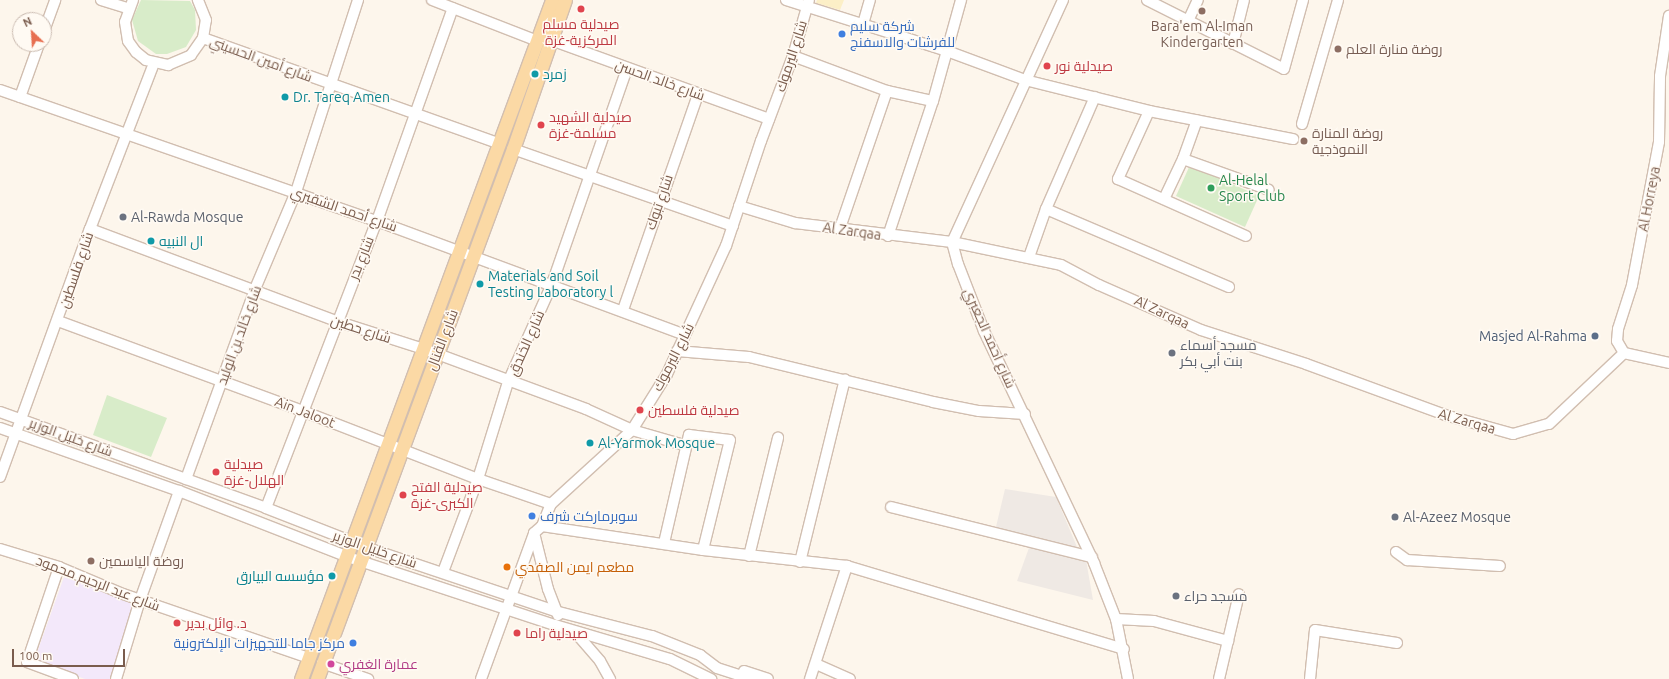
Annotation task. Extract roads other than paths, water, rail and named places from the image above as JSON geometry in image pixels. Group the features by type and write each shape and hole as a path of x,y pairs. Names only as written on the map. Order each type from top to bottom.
{"main road":[{"name":"شارع القنال","path":"317,679 359,544 430,352 460,251 500,144 535,40 552,0"},
{"name":"شارع القنال","path":"430,352 473,256 514,149 565,0"},
{"name":"شارع القنال","path":"302,679 309,658 354,559"}],"street":[{"path":"51,12 55,0"},
{"path":"101,0 130,4 125,28 128,41 141,56 154,63 168,65 182,61 195,52 204,38 206,20 198,0"},
{"name":"شارع خالد بن الوليد","path":"186,479 255,289 296,192 358,0"},
{"path":"432,0 535,40"},
{"path":"786,0 809,3 863,24 948,51 1026,80 1149,111 1293,139"},
{"path":"863,24 870,0"},
{"path":"888,236 948,51 961,0"},
{"path":"952,242 1063,0"},
{"path":"1147,0 1284,69 1303,0"},
{"path":"1188,21 1198,0"},
{"path":"1233,44 1244,0"},
{"path":"1302,124 1338,0"},
{"name":"شارع اليرموك","path":"481,679 538,530 552,504 632,430 667,374 726,246 769,119 793,56 809,3"},
{"name":"شارع بدر","path":"266,508 305,412 336,321 377,221 414,113 453,8"},
{"name":"Al Horreya","path":"1624,354 1617,341 1618,329 1632,285 1659,142 1660,76 1669,16"},
{"name":"شارع أمين الحسيني","path":"204,38 500,144"},
{"name":"شارع خالد الحسن","path":"551,40 698,95 769,119"},
{"path":"20,97 36,52"},
{"path":"793,56 887,91 932,102"},
{"name":"شارع فلسطين","path":"0,477 14,433 58,322 90,229 154,63"},
{"name":"شارع الخندق","path":"443,572 478,479 508,382 552,284 627,69"},
{"name":"شارع أحمد الشقيري","path":"0,90 126,135 296,192 552,284 685,335"},
{"path":"840,228 887,91"},
{"name":"شارع تبوك","path":"622,310 698,95"},
{"path":"1029,257 1046,209 1095,97"},
{"path":"1149,111 1118,179 1246,236"},
{"path":"1164,199 1183,159 1197,120"},
{"path":"514,149 733,226"},
{"path":"1183,159 1269,190"},
{"name":"Al Zarqaa","path":"739,206 795,223 840,228 888,236 952,242 1029,257 1061,265 1201,330 1306,364 1445,415 1513,434 1549,424 1624,354"},
{"path":"1046,209 1229,287"},
{"name":"شارع حطين","path":"90,229 255,289 336,321 430,352 508,382 586,409 632,430 687,446"},
{"name":"شارع أحمد الجعبري","path":"952,242 958,264 984,331 1025,414 1092,558 1116,619 1124,648 1128,679"},
{"name":"Ain Jaloot","path":"58,322 305,412 478,479 552,504"},
{"path":"677,352 749,357 971,410 1025,414"},
{"path":"1624,354 1669,363"},
{"path":"800,562 845,379"},
{"name":"شارع خليل الوزير","path":"0,412 266,508 359,544 555,611 652,636 700,655 717,668 750,679"},
{"name":"شارع خليل الوزير","path":"0,428 179,491 354,559 574,631 670,659 694,675 711,679"},
{"path":"664,543 689,435 730,440 703,550"},
{"path":"749,556 778,438"},
{"path":"116,679 140,600 179,491"},
{"path":"891,508 1092,558"},
{"path":"610,679 600,661 555,611 538,530 664,543 749,556 847,566 1124,648"},
{"name":"شارع عبد الرحيم محمود","path":"0,549 59,567 140,600 309,658"},
{"path":"1396,552 1407,560 1500,566"},
{"path":"810,679 847,566"},
{"path":"59,567 27,662 73,679"},
{"path":"1219,679 1238,594"},
{"path":"1116,619 1154,621 1228,641"},
{"path":"1310,679 1315,630 1397,643"},
{"path":"694,675 700,655 768,679"},
{"path":"322,663 368,679"},
{"path":"816,664 850,679"}],"place":[{"name":"صيدلية مسلم المركزية-غزة","path":"581,9"},
{"name":"Bara'em Al-Iman Kindergarten","path":"1202,11"},
{"name":"شركة سليم للفرشات والاسفنج","path":"842,34"},
{"name":"روضة منارة العلم","path":"1338,49"},
{"name":"صيدلية نور","path":"1047,66"},
{"name":"زمرد","path":"535,74"},
{"name":"Dr. Tareq Amen","path":"285,97"},
{"name":"صيدلية الشهيد مسلمة-غزة","path":"541,125"},
{"name":"روضة المنارة النموذجية","path":"1304,141"},
{"name":"Al-Helal Sport Club","path":"1211,188"},
{"name":"Al-Rawda Mosque","path":"123,217"},
{"name":"ال النبيه","path":"151,241"},
{"name":"Materials and Soil Testing Laboratory l","path":"480,284"},
{"name":"Masjed Al-Rahma","path":"1595,336"},
{"name":"مسجد أسماء بنت أبي بكر","path":"1172,353"},
{"name":"صيدلية فلسطين","path":"640,410"},
{"name":"Al-Yarmok Mosque","path":"590,443"},
{"name":"صيدلية الهلال-غزة","path":"216,472"},
{"name":"صيدلية الفتح الكبرى-غزة","path":"403,495"},
{"name":"سوبرماركت شرف","path":"532,516"},
{"name":"Al-Azeez Mosque","path":"1395,517"},
{"name":"روضة الياسمين","path":"91,561"},
{"name":"مطعم ايمن الصفدي","path":"507,567"},
{"name":"مؤسسه البيارق","path":"332,576"},
{"name":"مسجد حراء","path":"1176,596"},
{"name":"د. وائل بدير","path":"177,623"},
{"name":"صيدلية راما","path":"517,633"},
{"name":"مركز جاما للتجهيزات الإلكترونية","path":"353,643"},
{"name":"عمارة الغفري","path":"331,664"}]}
